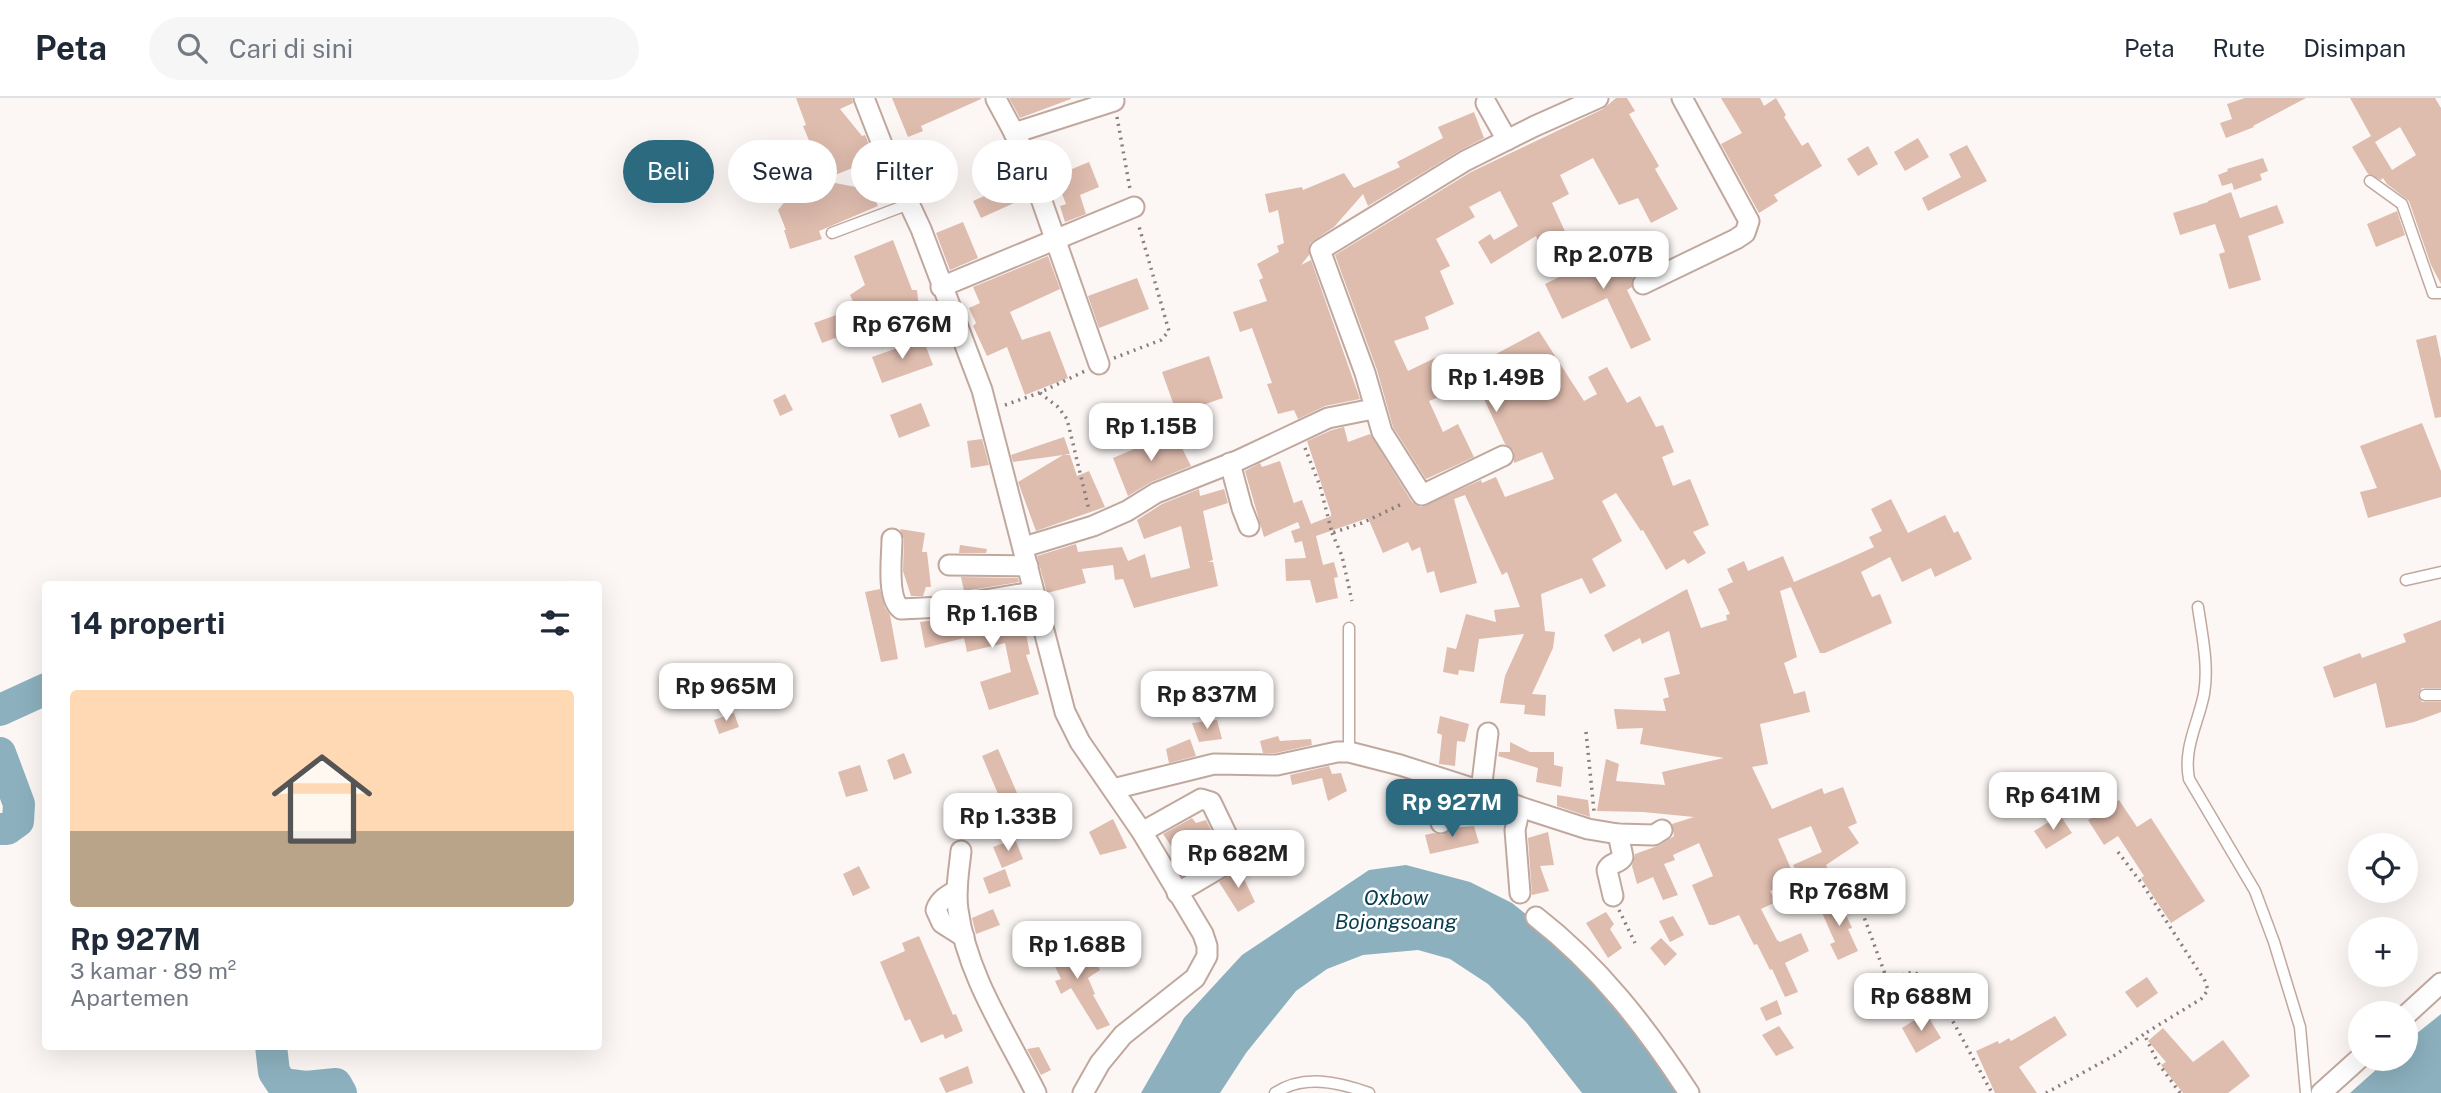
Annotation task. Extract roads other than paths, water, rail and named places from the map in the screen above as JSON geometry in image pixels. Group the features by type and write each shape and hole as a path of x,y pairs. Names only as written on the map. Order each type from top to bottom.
{"street":[{"path":"1503,456 1423,495 1382,432 1373,409 1365,373 1320,250 1465,161 1598,98"},
{"path":"1643,284 1736,239 1745,233 1749,222 1682,98"},
{"path":"996,99 1025,153 1099,364"},
{"path":"870,100 957,320 989,411 1000,466 1026,556 1032,592 1065,712 1080,743 1142,832 1203,934 1207,946 1204,965 1195,978 1116,1042 1083,1093"},
{"path":"1014,133 1114,101"},
{"path":"1486,103 1507,140"},
{"path":"942,287 1133,207"},
{"path":"949,565 1026,556 1127,511 1156,493 1328,418 1373,409"},
{"path":"1230,463 1242,508 1250,526"},
{"path":"892,539 894,602 901,609 943,607 1032,592"},
{"path":"1481,791 1488,733"},
{"path":"1113,789 1214,764 1277,765 1337,752 1349,752 1481,791 1576,835 1595,830 1654,835 1662,830"},
{"path":"1437,778 1441,823"},
{"path":"1142,832 1201,799 1211,802 1237,856 1177,893"},
{"path":"1520,807 1515,830 1520,893"},
{"path":"1613,897 1607,870 1623,857 1618,834"},
{"path":"961,851 957,890 948,895 936,910 942,923 964,937 979,984 1036,1093"},
{"path":"1536,917 1568,942 1631,1009 1689,1093"},
{"path":"2418,1004 2441,984"},
{"path":"2321,1093 2348,1069"}],"lane":[{"path":"2370,181 2402,204 2433,293 2441,293"},
{"path":"832,233 909,204"},
{"path":"2406,580 2441,572"},
{"path":"2198,607 2205,655 2204,693 2186,762 2189,779 2255,891 2300,1027 2306,1093"},
{"path":"1349,628 1349,752"},
{"path":"2425,695 2441,695"},
{"path":"1275,1093 1296,1082 1311,1081 1369,1093"}],"water":[{"name":"Oxbow Bojongsoang","path":"1406,865 1470,882 1512,903 1547,931 1627,1013 1680,1093 1582,1093 1526,1022 1488,984 1450,959 1418,950 1363,955 1327,969 1296,991 1246,1053 1220,1093 1141,1093 1184,1018 1242,955 1369,870"},
{"path":"2441,1014 2441,1093 2350,1093 2375,1071 2418,1071 2418,1032"}],"waterway":[{"path":"0,710 42,691"},
{"path":"0,753 19,804 18,821 7,829 0,829"},
{"path":"271,1050 274,1072 282,1084 306,1087 336,1084 341,1093"}]}
